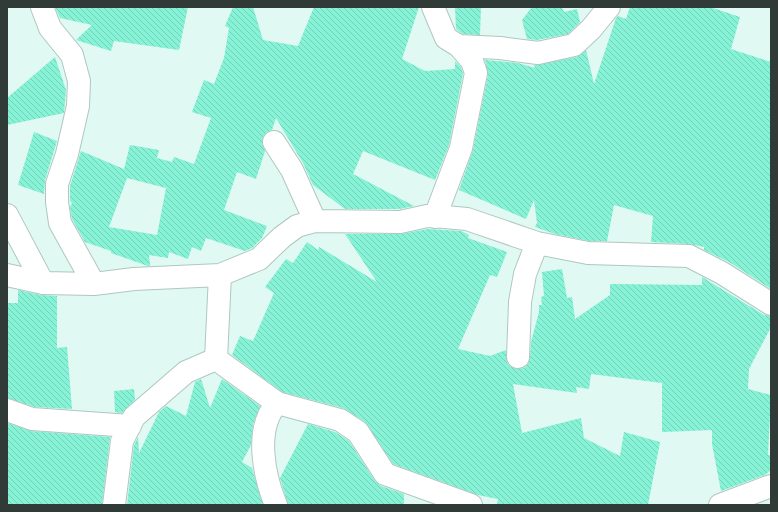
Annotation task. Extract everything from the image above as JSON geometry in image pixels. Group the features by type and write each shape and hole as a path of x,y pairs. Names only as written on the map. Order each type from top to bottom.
{"street":[{"path":"42,7 50,28 72,55 79,81 78,106 67,154 57,184 58,202 60,223 94,284"},
{"path":"433,7 446,38 459,46 472,61 476,73 461,148 435,217"},
{"path":"459,46 500,48 538,53 574,45 592,29 609,7"},
{"path":"274,142 292,170 315,220"},
{"path":"7,215 44,283"},
{"path":"7,275 44,283 94,284 134,279 220,275 259,259 282,237 297,226 315,220 400,222 427,216 467,219 537,243 588,253 689,256 722,273 771,304"},
{"path":"518,357 520,302 525,274 537,243"},
{"path":"216,359 220,275"},
{"path":"216,359 277,403 340,420 358,432 385,474 471,505"},
{"path":"114,505 122,441 134,417 186,372 216,359"},
{"path":"276,505 271,493 263,441 267,419 270,411 277,403"},
{"path":"7,410 32,419 130,426"},
{"path":"720,505 771,486"}],"building":[{"path":"55,7 188,7 179,50 114,41 111,51 76,40 92,25 60,18"},
{"path":"233,7 253,7 263,40 298,46 314,7 419,7 402,59 425,71 455,69 455,61 461,67 463,74 449,145 435,180 363,151 353,174 414,206 399,209 345,209 313,185 303,163 276,118 272,130 267,132 263,137 262,143 265,151 256,179 237,172 224,210 267,226 262,238 252,248 245,251 206,238 201,251 192,247 188,259 169,252 168,258 149,255 150,266 148,266 85,242 72,219 70,207 72,203 70,201 70,186 81,151 124,169 130,145 159,150 157,158 172,162 174,157 194,164 211,118 192,112 204,80 214,84 224,58 229,28 225,26","holes":["127,178 166,188 157,235 109,227"]},
{"path":"455,7 481,7 480,35 463,34 456,29"},
{"path":"532,7 562,7 564,12 577,9 580,22 568,34 537,40 527,39 522,20"},
{"path":"630,7 710,7 740,17 731,49 771,62 771,289 729,262 704,250 704,247 689,244 651,242 653,216 614,205 607,241 589,241 555,234 535,227 537,223 534,200 526,219 459,190 473,150 488,75 485,60 518,63 535,68 534,65 577,57 586,50 594,84 616,18 618,16 626,19"},
{"path":"55,57 66,90 64,113 7,125 7,98"},
{"path":"34,132 57,141 45,180 44,194 18,185"},
{"path":"428,229 461,231 469,235 468,238 507,252 497,277 490,275 458,349 490,356 506,350 507,363 511,367 517,369 524,368 528,364 530,358 531,342 539,312 539,305 542,305 541,297 544,296 542,272 562,269 567,298 572,297 575,319 610,295 610,284 702,285 702,277 764,315 771,316 771,327 749,369 748,389 771,395 768,455 771,455 771,470 765,475 721,491 712,444 712,430 662,432 662,383 591,374 589,389 576,387 577,393 513,384 522,433 581,418 584,438 620,456 624,432 660,442 648,505 497,505 498,499 478,495 393,464 365,422 343,408 282,392 232,355 240,336 253,341 274,293 265,287 286,259 293,263 307,242 318,250 319,247 377,282 345,234 400,234"},
{"path":"18,290 40,295 57,296 57,348 67,347 72,409 35,407 7,398 7,303 18,303"},
{"path":"201,379 210,408 222,379 260,406 253,424 251,445 242,462 252,468 263,505 127,505 134,445 138,437 139,453 159,412 166,406 186,416 195,382"},
{"path":"134,389 135,400 122,413 115,412 114,391"},
{"path":"7,423 31,431 110,437 102,505 7,505"},
{"path":"308,424 335,432 349,441 375,481 381,486 404,494 404,505 288,505 280,478"}]}
